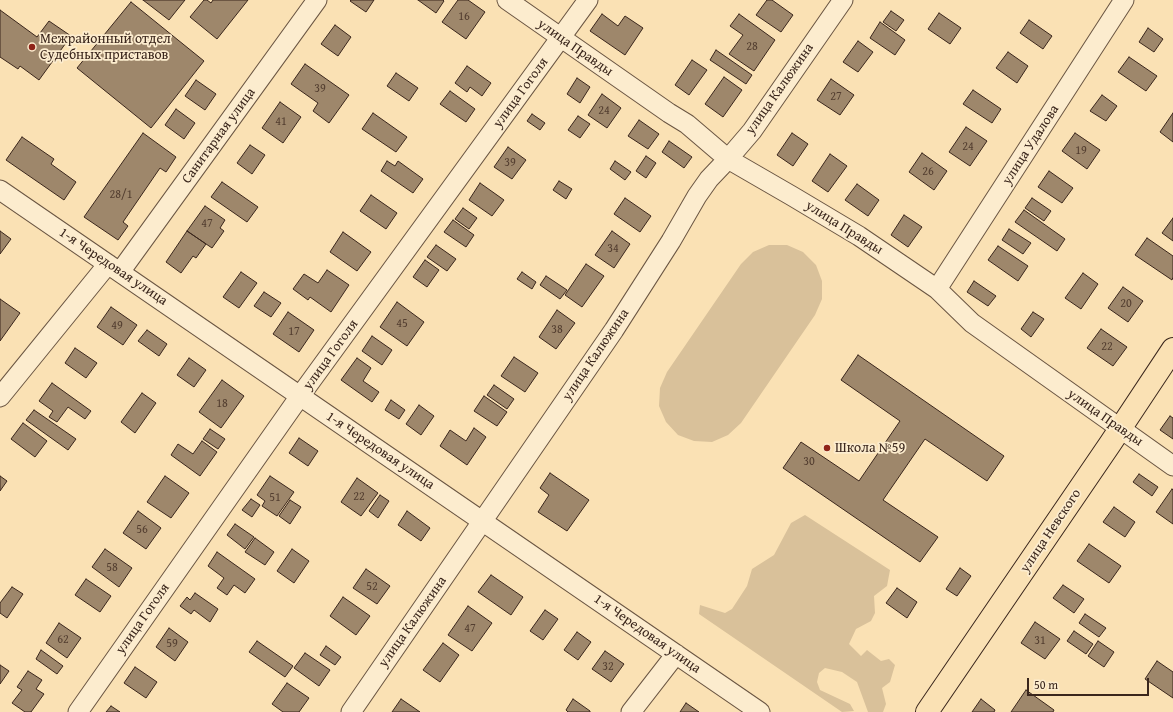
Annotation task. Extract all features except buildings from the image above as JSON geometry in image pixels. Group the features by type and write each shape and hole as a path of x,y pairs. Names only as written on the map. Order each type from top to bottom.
{"main road":[{"name":"улица Невского","path":"927,712 1173,349"}],"street":[{"name":"Санитарная улица","path":"0,397 114,268 317,0"},
{"name":"улица Правды","path":"507,0 687,124 728,159 859,236 937,289 972,323 1173,466"},
{"name":"улица Гоголя","path":"78,712 300,396 588,0"},
{"name":"улица Калюжина","path":"351,712 614,330 671,241 705,184 752,131 843,0"},
{"name":"улица Удалова","path":"937,289 1124,0"},
{"name":"1-я Чередовая улица","path":"0,190 760,712"},
{"path":"631,712 676,654"}],"shaded area":[{"path":"769,245 787,245 803,252 816,265 822,281 822,299 815,315 741,423 728,435 712,442 694,441 678,435 666,422 659,406 660,388 667,372 741,264 753,252"},
{"path":"805,515 890,570 887,586 874,596 875,613 871,621 856,629 849,644 861,656 867,650 881,661 889,659 895,665 890,682 882,688 886,704 883,712 868,712 857,682 842,672 825,668 819,673 817,682 820,690 850,704 854,711 842,712 699,614 700,605 725,613 732,609 747,586 752,569 774,555 791,523"}],"place":[{"name":"Межрайонный отдел Судебных приставов","path":"32,47"},
{"name":"Школа №59","path":"827,448"}]}
